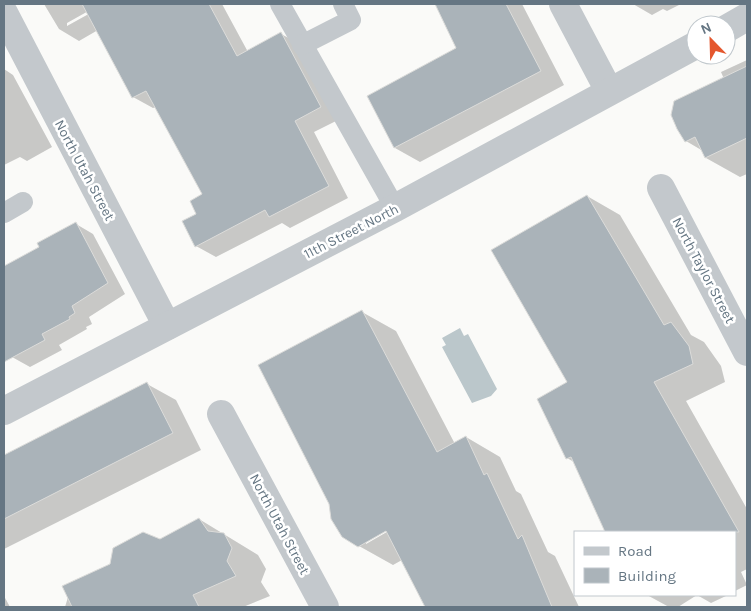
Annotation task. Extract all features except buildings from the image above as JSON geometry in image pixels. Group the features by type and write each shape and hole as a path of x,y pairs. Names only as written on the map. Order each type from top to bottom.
{"street":[{"path":"563,4 610,91"},
{"name":"North Utah Street","path":"4,13 167,326"},
{"path":"736,23 747,17"},
{"name":"11th Street North","path":"4,411 395,208 686,50"},
{"name":"North Taylor Street","path":"661,188 747,352"},
{"name":"North Utah Street","path":"221,414 325,607"}],"lane":[{"path":"280,4 395,208"},
{"path":"302,45 351,20 343,4"},
{"path":"4,213 23,202"}],"shaded area":[{"path":"460,328 464,336 468,334 497,389 491,396 472,403 442,347 446,345 442,338"}]}
